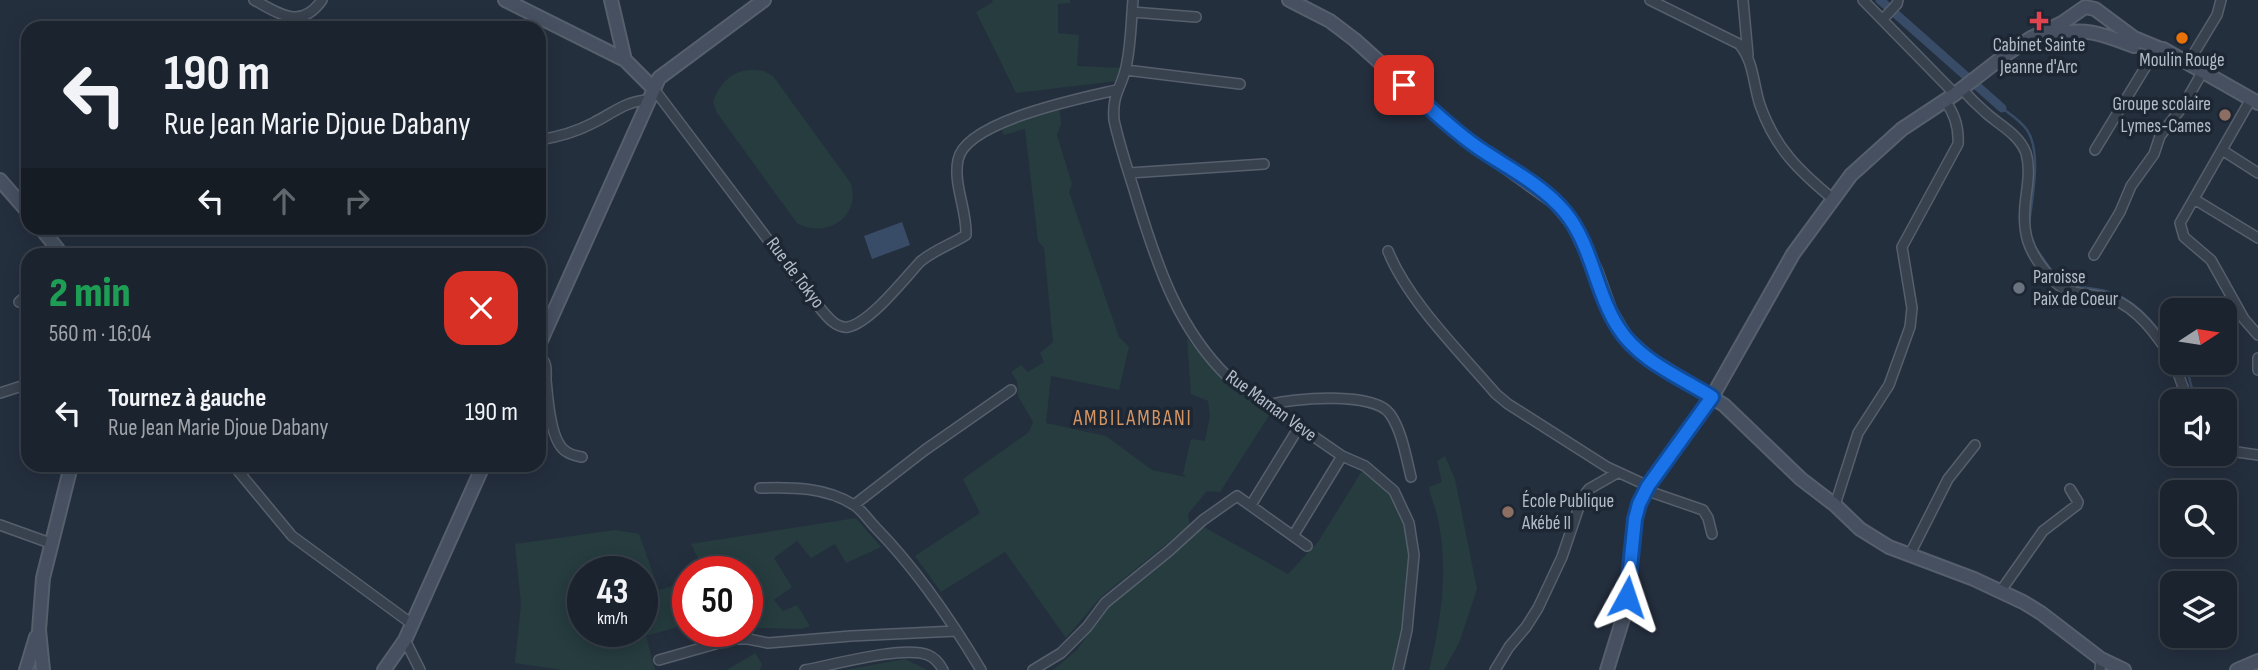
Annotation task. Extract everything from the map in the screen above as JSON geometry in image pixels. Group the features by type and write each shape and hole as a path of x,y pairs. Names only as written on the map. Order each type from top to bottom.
{"main road":[{"path":"505,0 625,60 652,94"},
{"path":"611,0 625,60"},
{"path":"546,329 659,78 764,0"},
{"path":"1289,0 1330,21 1355,40 1457,132 1555,202 1574,225 1610,311 1626,338 1648,358 1734,413 1801,479 1835,505 1849,520 1869,536 2041,612 2101,665 2124,670"},
{"path":"2054,30 2067,13 2072,0"},
{"path":"1607,670 1625,612 1635,519 1647,488 1712,397 1793,254 1851,175 1902,129 2028,41 2081,22 2091,2"},
{"path":"2091,2 2125,33 2168,52 2254,101"},
{"path":"2091,2 2106,27 2134,46"},
{"path":"2054,30 2093,31 2188,63"},
{"path":"0,180 21,204"},
{"path":"24,670 38,663 43,578 69,472"},
{"path":"388,667 405,640 480,472"},
{"path":"2237,670 2258,661"}],"street":[{"path":"254,0 293,18 312,12 322,0"},
{"name":"Rue Maman Veve","path":"1133,0 1126,70 1116,90 1114,120 1167,289 1185,324 1215,365 1229,378 1342,456 1365,466 1394,491 1409,523 1414,555 1407,629 1398,670"},
{"path":"1650,0 1727,37 1739,44 1748,55"},
{"path":"1743,0 1748,55 1759,102 1775,137 1794,165 1833,199"},
{"path":"1863,0 1891,10 1961,89 1985,113 2010,131 2022,146 2028,167 2025,236 2053,281 2070,292 2111,298 2126,306 2147,325 2160,342"},
{"path":"2188,63 2217,15 2221,0"},
{"path":"1132,12 1196,17"},
{"path":"2095,150 2154,53"},
{"path":"1126,70 1240,84"},
{"path":"2094,255 2120,212 2131,186 2154,154 2160,136 2183,106 2203,71"},
{"path":"1835,505 1858,433 1889,385 1910,327 1913,308 1902,247 1958,144 1958,127 1951,111 1961,89"},
{"name":"Rue de Tokyo","path":"652,94 815,302 839,325 849,327 891,295 921,261 966,234 957,162 963,147 996,124 1116,90"},
{"path":"546,139 579,130 630,102 652,94"},
{"path":"2254,101 2180,223 2182,232 2211,260 2244,319 2258,335"},
{"path":"2222,150 2258,173"},
{"path":"1129,173 1264,164"},
{"path":"2194,199 2258,238"},
{"path":"1388,251 1393,264 1428,313 1496,394 1617,473 1703,510 1712,534"},
{"path":"2258,358 2258,370"},
{"path":"546,364 549,405 558,443 565,452 582,457"},
{"path":"0,393 21,386"},
{"path":"854,505 925,450 1011,390"},
{"path":"1268,405 1280,401 1323,398 1367,401 1382,407 1390,412 1399,433 1411,477"},
{"path":"1251,505 1299,427"},
{"path":"1910,554 1948,479 1975,445"},
{"path":"2237,452 2258,456"},
{"path":"1293,536 1342,456"},
{"path":"239,472 292,536 412,624"},
{"path":"1495,670 1508,647 1538,608 1562,557 1582,498 1589,489 1617,473"},
{"path":"760,488 797,487 822,492 854,505 893,545 981,670"},
{"path":"2000,592 2043,531 2077,505 2078,502 2070,489"},
{"path":"1033,670 1061,653 1087,627 1105,603 1203,520 1237,496 1307,545"},
{"path":"0,524 51,543"},
{"path":"659,660 733,639 768,643 956,631"},
{"path":"405,640 420,670"},
{"path":"805,670 886,654 915,652 930,655 943,670"}],"green space":[{"path":"992,0 1070,0 1070,3 1058,4 1058,33 1079,35 1077,66 1121,68 1117,81 1016,93 976,12 993,2"},
{"path":"756,70 773,76 850,182 853,194 851,205 839,222 819,229 797,223 717,113 713,102 724,82 734,74"},
{"path":"1049,101 1059,104 1061,124 1057,135 1072,184 1069,192 1119,337 1129,347 1119,390 1051,376 1046,423 1106,436 1152,470 1186,477 1183,474 1191,439 1205,441 1210,416 1208,401 1191,394 1187,338 1217,374 1270,414 1220,492 1207,491 1188,514 1190,525 1101,597 1066,638 1005,552 941,592 915,556 980,513 963,479 1029,432 1033,422 1018,396 1017,381 1011,372 1021,365 1028,372 1044,362 1040,353 1053,342 1044,248 1038,241 1025,129 1004,135 998,123"},
{"path":"1445,456 1455,479 1477,589 1459,643 1444,670 1429,670 1440,616 1443,561 1439,524 1429,487 1442,482 1437,461"},
{"path":"1365,466 1394,491 1405,510 1411,532 1412,579 1405,627 1394,670 1053,670 1077,650 1107,607 1202,526 1288,574 1318,542"},
{"path":"856,518 881,547 846,563 835,544 811,558 797,541 774,558 792,587 774,600 783,611 797,605 810,626 802,629 763,628 763,556 697,556 691,544"},
{"path":"615,530 639,534 647,556 567,556 567,647 649,647 655,670 563,670 515,663 521,604 515,544"},
{"path":"672,586 672,629 658,633 658,587 659,590"},
{"path":"755,653 762,664 760,670 727,670"},
{"path":"905,659 927,670 845,670"}],"water":[{"path":"902,222 910,245 872,259 864,236"}],"waterway":[{"path":"1880,0 2002,108"},
{"path":"2002,108 2022,124 2032,139 2035,176 2029,224"},
{"path":"2035,247 2053,273"},
{"path":"2057,278 2068,284 2116,294 2143,313 2160,332"},
{"path":"2188,375 2192,389"}],"place":[{"name":"Cabinet Sainte Jeanne d'Arc","path":"2039,21"},
{"name":"Moulin Rouge","path":"2182,38"},
{"name":"Groupe scolaire Lymes-Cames","path":"2225,115"},
{"name":"Paroisse Paix de Coeur","path":"2019,288"},
{"name":"École Publique Akébé II","path":"1508,512"}],"district":[{"name":"AMBILAMBANI","path":"1133,418"}],"route":[{"path":"1404,85 1476,147 1543,192 1564,211 1574,225 1596,272 1610,311 1626,338 1648,358 1712,397 1648,486 1639,504 1627,597"}]}
